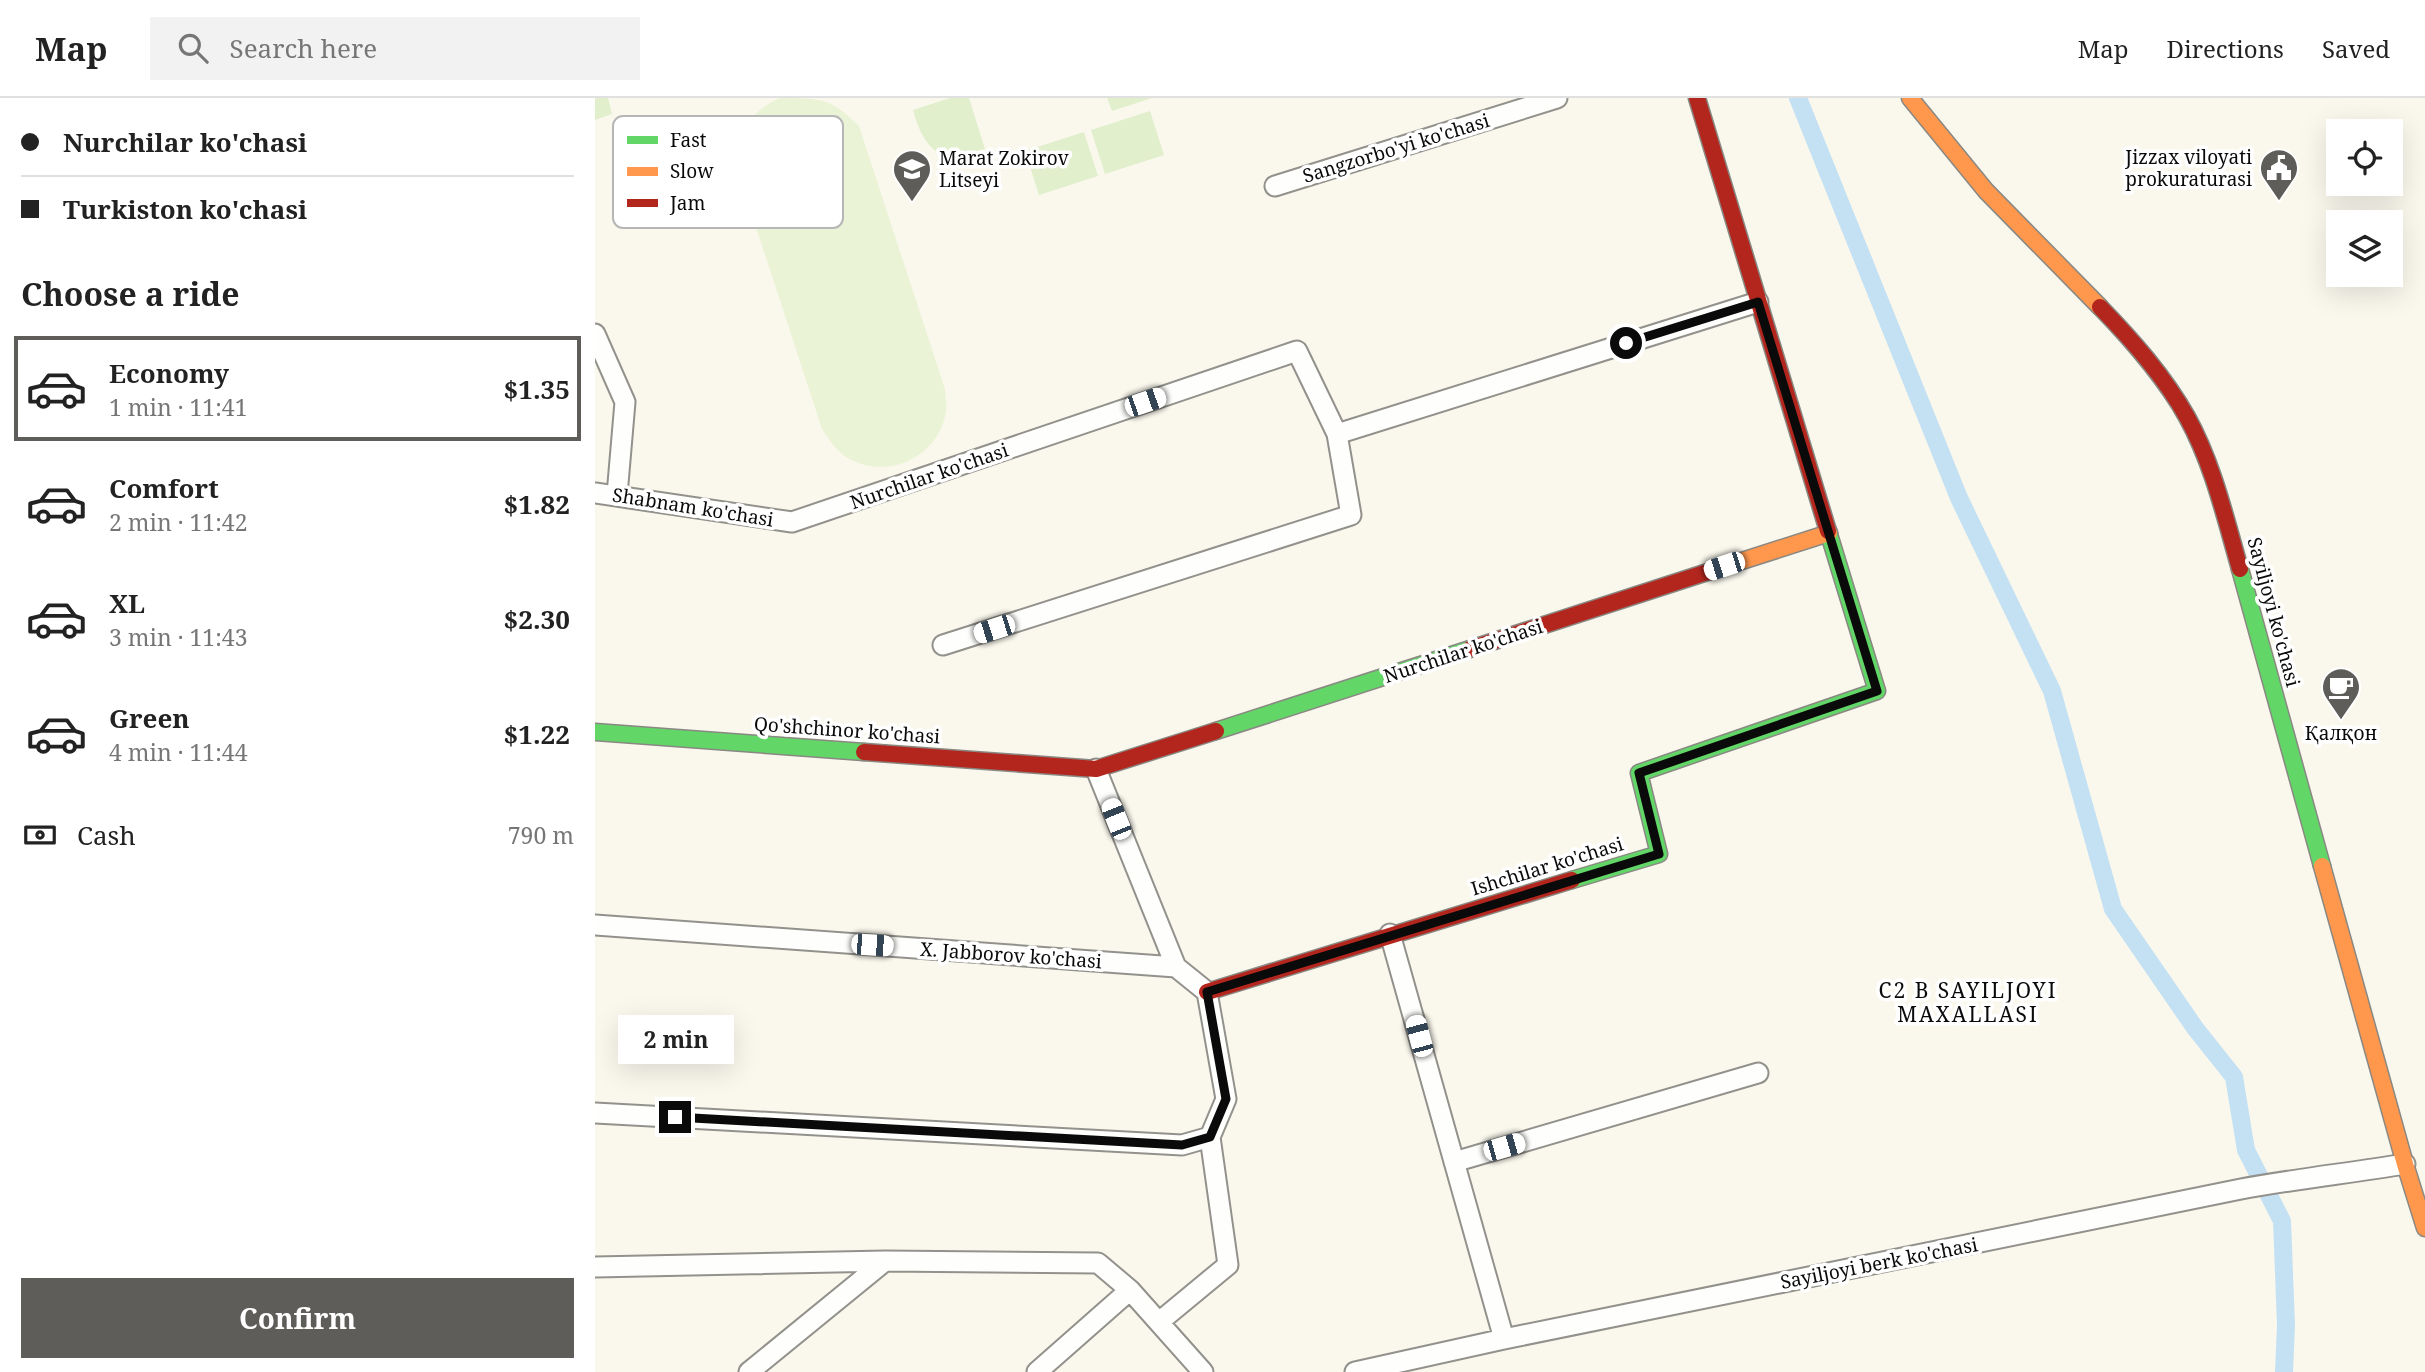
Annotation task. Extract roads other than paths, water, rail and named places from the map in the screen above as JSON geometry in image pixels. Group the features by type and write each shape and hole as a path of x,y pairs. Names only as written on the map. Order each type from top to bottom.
{"street":[{"name":"Sangzorbo'yi ko'chasi","path":"1275,186 1557,98"},
{"path":"1697,98 1829,533"},
{"name":"Sayiljoyi ko'chasi","path":"1910,98 1952,154 2012,219 2083,287 2145,360 2181,407 2202,448 2218,490 2425,1228"},
{"path":"1337,434 1758,302"},
{"path":"595,334 625,402 617,495"},
{"name":"Nurchilar ko'chasi","path":"792,522 1297,351 1337,434 1351,515 943,645"},
{"name":"Shabnam ko'chasi","path":"595,493 792,522"},
{"name":"Nurchilar ko'chasi","path":"1097,769 1829,533"},
{"name":"Ishchilar ko'chasi","path":"1207,992 1659,854 1639,773 1877,691 1829,533"},
{"name":"Qo'shchinor ko'chasi","path":"595,732 1097,769"},
{"path":"1097,769 1176,967 1207,992 1226,1099 1210,1137 1228,1265 1159,1322"},
{"name":"X. Jabborov ko'chasi","path":"595,925 1176,967"},
{"path":"1390,934 1504,1339"},
{"path":"1454,1162 1758,1073"},
{"path":"595,1113 1182,1145 1210,1137"},
{"name":"Sayiljoyi berk ko'chasi","path":"1355,1372 1504,1339 2241,1189 2304,1177 2329,1176 2405,1164"},
{"path":"595,1267 885,1261 1098,1262 1130,1290 1203,1372"},
{"path":"749,1372 885,1261"},
{"path":"1037,1372 1130,1290"}],"waterway":[{"path":"1798,98 1959,498 2052,691 2113,909 2195,1028 2234,1077 2246,1150 2282,1221 2286,1325 2284,1372"}],"place":[{"name":"Jizzax viloyati prokuraturasi","path":"2279,202"},
{"name":"Marat Zokirov Litseyi","path":"912,203"},
{"name":"Қалқон","path":"2341,721"}],"district":[{"name":"C2 B SAYILJOYI MAXALLASI","path":"1968,1002"}]}
